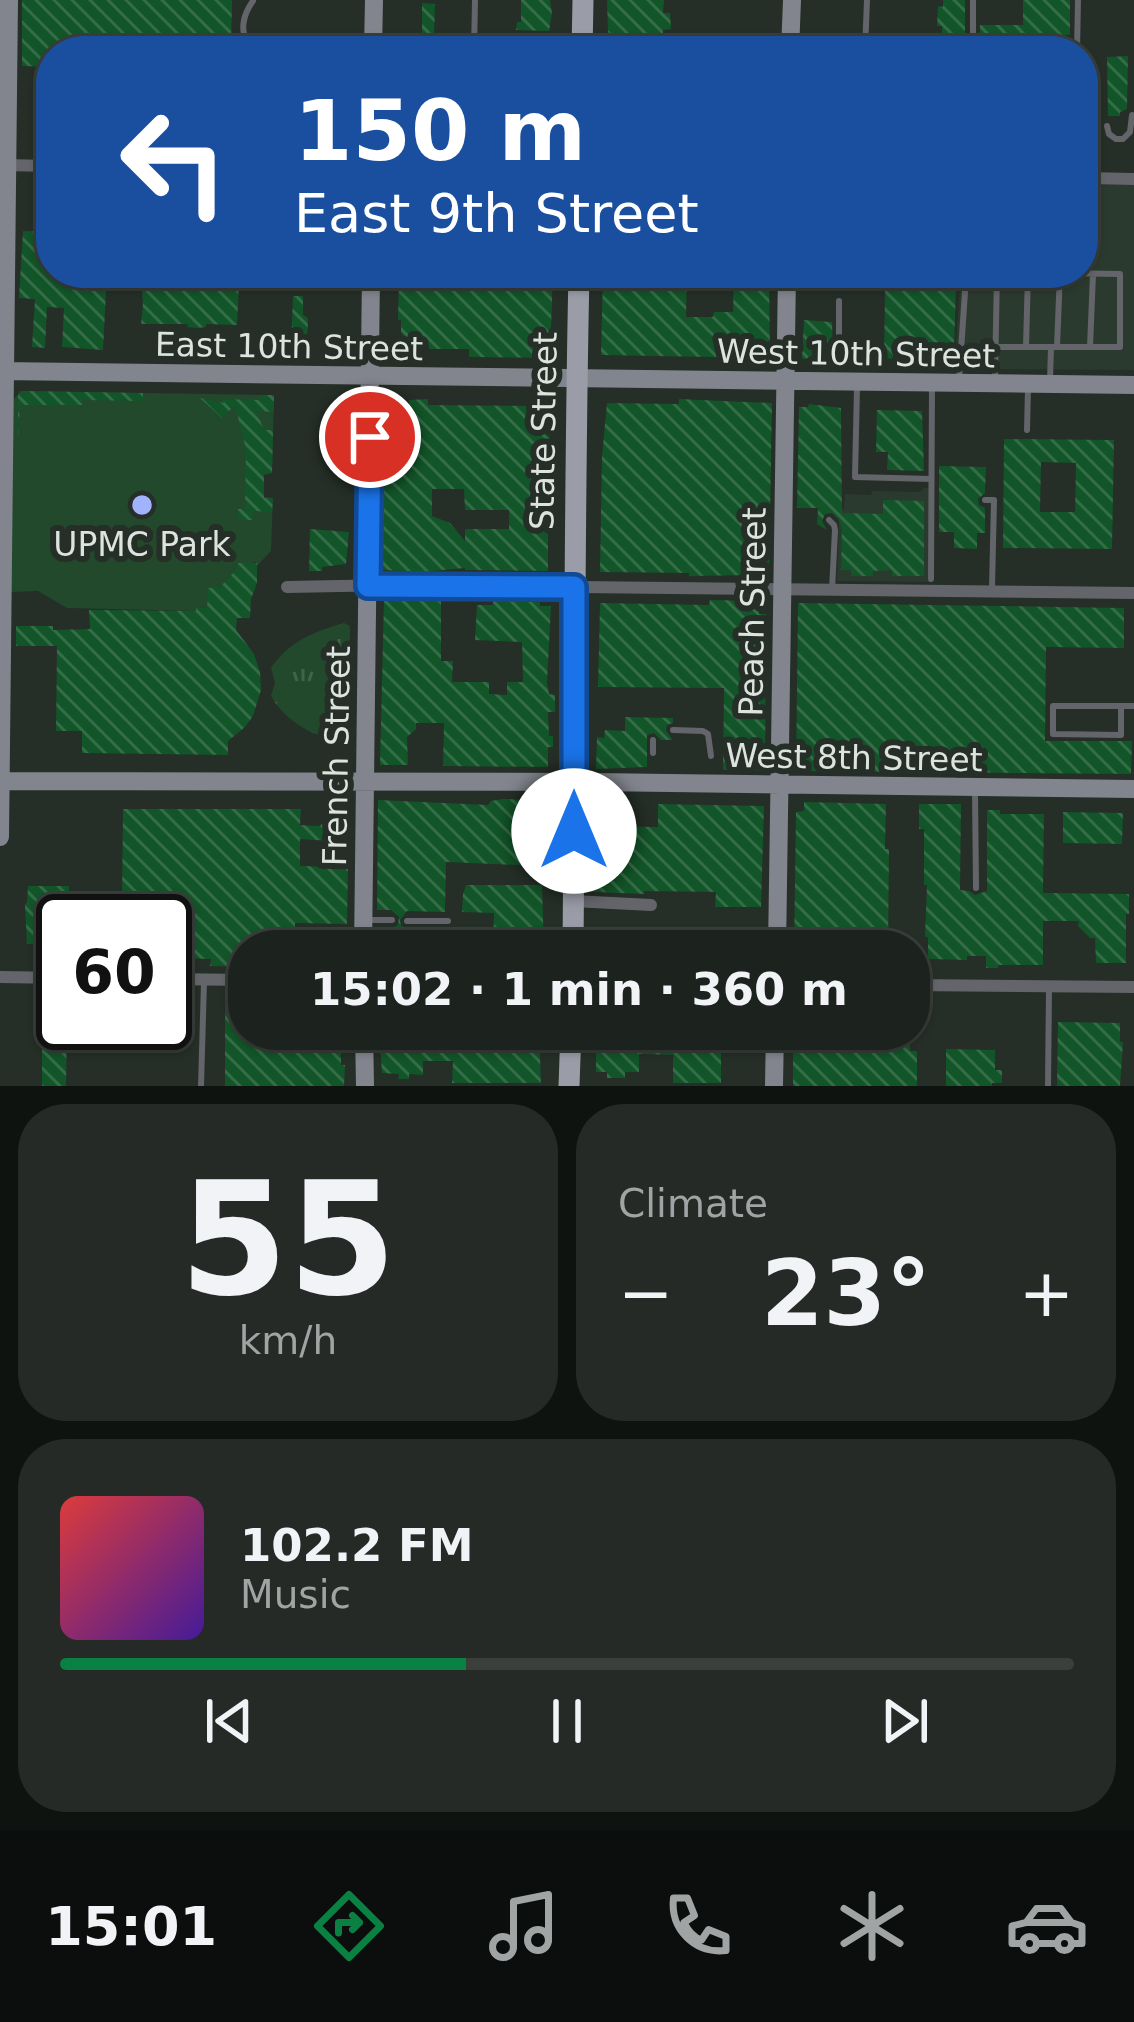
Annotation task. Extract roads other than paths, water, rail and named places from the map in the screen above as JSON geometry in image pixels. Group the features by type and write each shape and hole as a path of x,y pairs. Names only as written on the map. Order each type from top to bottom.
{"main road":[{"path":"582,36 583,0"},
{"name":"State Street","path":"573,930 579,288"},
{"path":"569,1086 570,1050"}],"street":[{"path":"0,837 3,165 9,0"},
{"path":"373,36 374,0"},
{"path":"791,36 792,0"},
{"path":"3,165 36,166"},
{"path":"1098,178 1134,179"},
{"name":"French Street","path":"363,930 371,288"},
{"name":"Peach Street","path":"777,930 787,288"},
{"name":"East 10th Street","path":"2,371 577,380"},
{"name":"West 10th Street","path":"577,380 1134,385"},
{"path":"287,587 1134,593"},
{"name":"West 8th Street","path":"0,781 1134,789"},
{"path":"573,901 652,905"},
{"path":"0,977 36,978"},
{"path":"192,979 228,980"},
{"path":"930,985 1134,987"},
{"path":"364,1050 364,1086"},
{"path":"774,1086 775,1050"}],"lane":[{"path":"475,0 475,36"},
{"path":"866,36 867,0"},
{"path":"973,0 973,36"},
{"path":"1077,36 1078,0"},
{"path":"244,36 244,20 253,1"},
{"path":"1107,126 1109,134 1123,139 1130,132 1132,115"},
{"path":"996,347 1120,347 1120,274 1098,274"},
{"path":"995,384 998,288"},
{"path":"1026,347 1028,288"},
{"path":"1050,385 1057,288"},
{"path":"1090,347 1092,288"},
{"path":"959,384 965,292"},
{"path":"839,301 839,345 873,348"},
{"path":"857,383 855,477 931,479"},
{"path":"931,579 932,384"},
{"path":"1027,430 1028,384"},
{"path":"985,500 994,500 992,592"},
{"path":"829,520 835,530 832,590"},
{"path":"1121,706 1121,735 1052,734 1052,706 1121,706 1134,706"},
{"path":"673,730 708,734 711,756"},
{"path":"653,740 653,753"},
{"path":"975,789 976,888"},
{"path":"363,920 392,920"},
{"path":"407,920 448,921"},
{"path":"201,1086 204,979"},
{"path":"1048,1086 1049,986"}],"place":[{"name":"UPMC Park","path":"142,505"}]}
